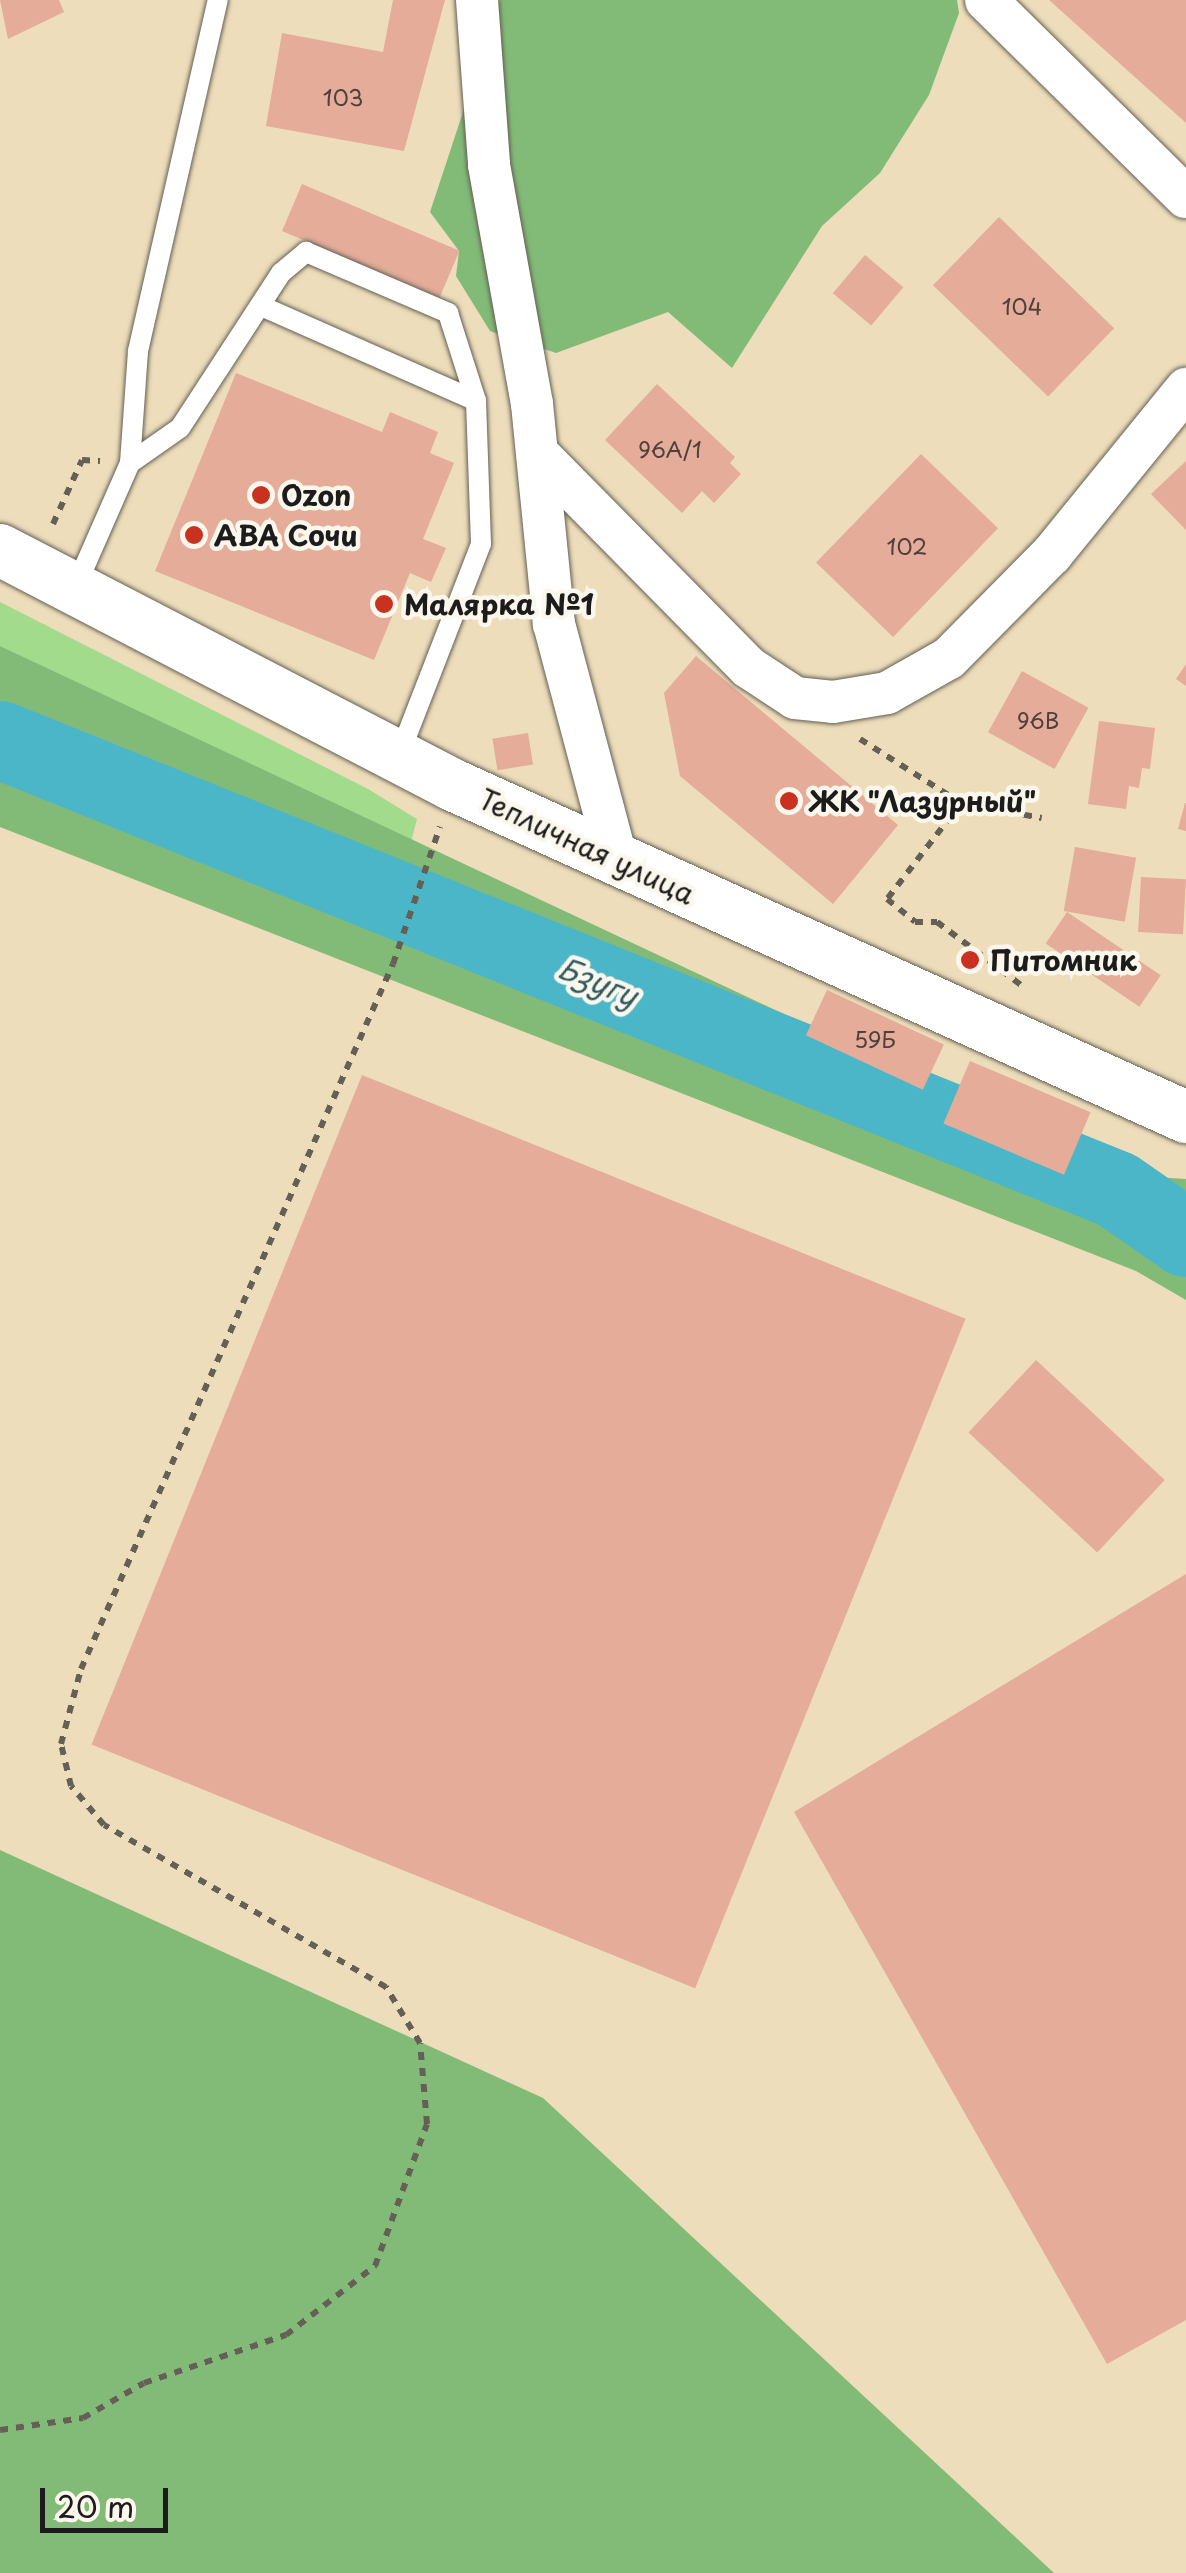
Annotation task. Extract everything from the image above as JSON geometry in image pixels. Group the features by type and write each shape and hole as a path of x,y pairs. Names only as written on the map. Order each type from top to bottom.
{"street":[{"path":"477,0 489,165 538,454 554,624 617,861"},
{"path":"986,0 1186,197"},
{"path":"538,454 748,667 795,698 834,702 923,679 1052,554 1186,388"},
{"name":"Тепличная улица","path":"23,544 75,588 398,756 617,861 1186,1117"}],"lane":[{"path":"75,588 130,463 138,351 218,0"},
{"path":"130,463 180,428 261,306 306,252 432,299 459,329 476,401 481,544 398,756"},
{"path":"261,306 476,401"}],"path":[{"path":"23,544 82,460 130,463"},
{"path":"795,698 961,804 1042,818"},
{"path":"915,922 888,899 961,804"},
{"path":"0,2430 83,2418 144,2383 286,2335 375,2266 427,2124 420,2044 386,1988 104,1825 71,1786 61,1744 81,1669 393,964 425,878"}],"green space":[{"path":"500,0 957,0 959,13 929,95 880,173 822,226 732,368 668,312 556,353 490,331 456,276 459,251 430,212"},
{"path":"0,602 368,789 417,819 411,842 0,646"},
{"path":"0,646 786,1015 915,1113 1106,1174 1186,1179 1186,1300 1136,1271 0,827"},
{"path":"0,1850 543,2098 1054,2573 0,2573"}],"building":[{"path":"0,0 59,0 64,12 8,39"},
{"path":"393,0 445,0 404,151 266,126 282,33 383,52"},
{"path":"1049,0 1186,0 1186,123"},
{"path":"302,184 459,251 439,298 282,231"},
{"path":"999,217 1114,328 1048,396 933,285"},
{"path":"865,255 903,287 871,325 833,293"},
{"path":"236,373 382,432 390,412 438,432 430,453 454,463 423,539 446,548 431,582 410,573 374,660 155,571"},
{"path":"657,384 735,457 730,463 741,474 714,503 702,491 682,513 605,440"},
{"path":"921,454 998,528 893,637 816,563"},
{"path":"1186,461 1186,530 1151,494"},
{"name":"ЖК \"Лазурный\"","path":"696,656 898,825 833,904 680,776 664,693"},
{"path":"1186,664 1186,686 1176,679"},
{"path":"1022,671 1088,708 1055,769 988,732"},
{"path":"1099,721 1155,728 1150,769 1142,768 1139,788 1129,786 1126,809 1088,804"},
{"path":"528,733 533,765 497,770 492,739"},
{"path":"1186,803 1186,831 1178,829"},
{"path":"1075,847 1136,858 1125,922 1064,911"},
{"path":"1141,877 1186,879 1183,934 1138,932"},
{"path":"1067,912 1161,975 1139,1007 1046,944"},
{"path":"827,990 944,1045 923,1090 806,1035"},
{"path":"970,1061 1091,1112 1064,1175 943,1124"},
{"path":"362,1075 966,1319 695,1988 92,1744"},
{"path":"1036,1360 1165,1480 1097,1552 968,1432"},
{"path":"1186,1574 1186,2320 1107,2364 794,1812"}],"waterway":[{"name":"Бзугу","path":"0,740 1117,1190 1186,1238"}],"place":[{"name":"Ozon","path":"261,495"},
{"name":"АВА Сочи","path":"194,535"},
{"name":"Малярка №1","path":"384,604"},
{"name":"ЖК \"Лазурный\"","path":"789,801"},
{"name":"Питомник","path":"970,960"}]}
